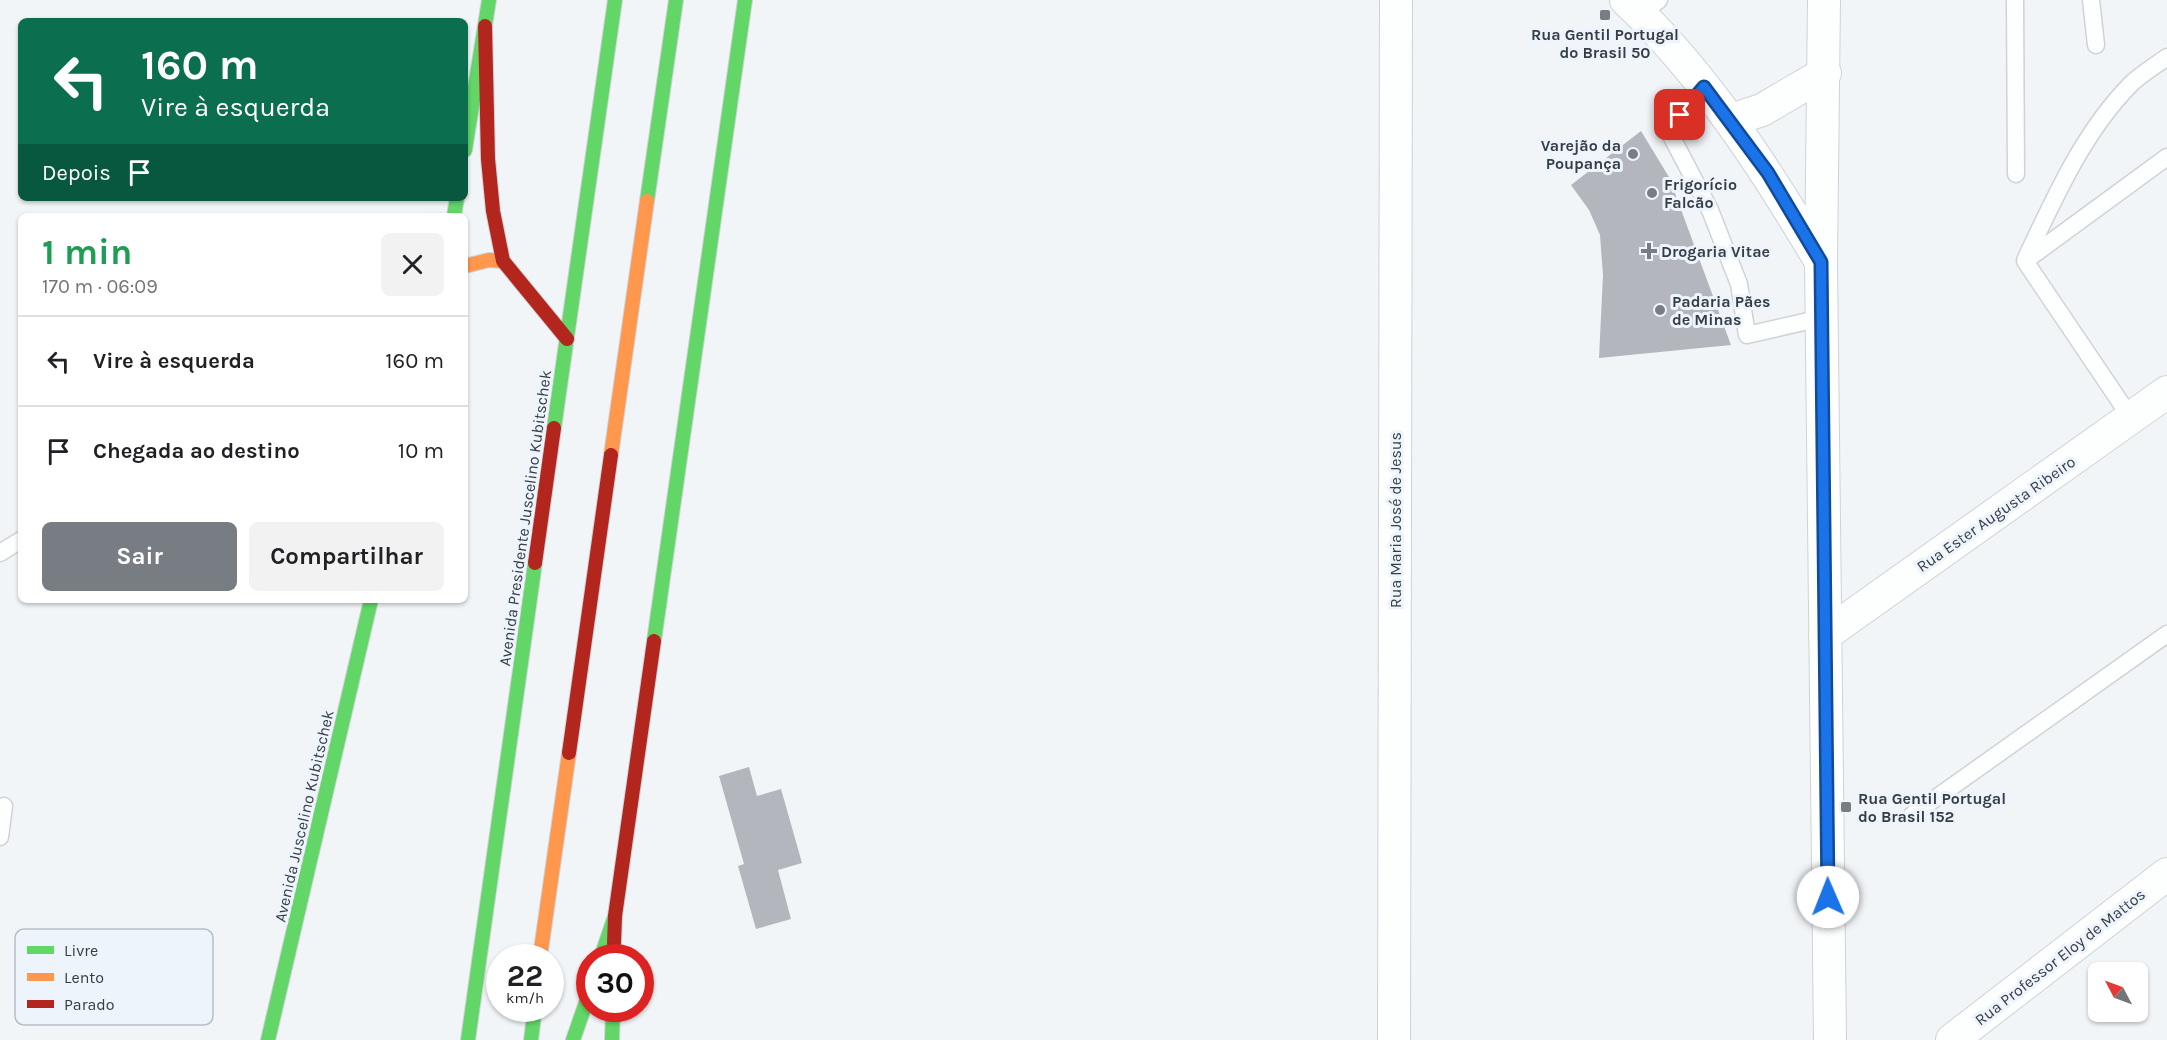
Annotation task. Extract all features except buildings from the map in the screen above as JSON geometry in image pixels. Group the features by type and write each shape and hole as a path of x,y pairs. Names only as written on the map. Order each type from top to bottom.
{"main road":[{"path":"468,131 489,0"},
{"name":"Avenida Presidente Juscelino Kubitschek","path":"468,1040 615,0"},
{"path":"542,944 676,0"},
{"path":"614,944 615,916 745,0"},
{"path":"485,26 489,170 493,211 503,261 567,339"},
{"path":"468,265 489,260 503,261"},
{"name":"Avenida Juscelino Kubitschek","path":"268,1040 370,603"},
{"path":"605,944 615,916"},
{"path":"531,1040 533,1022"},
{"path":"573,1040 579,1022"},
{"path":"612,1040 613,1022"}],"street":[{"name":"Rua Maria José de Jesus","path":"1394,1040 1396,0"},
{"path":"1824,0 1821,318 1830,1040"},
{"path":"1642,5 1731,120 1768,173 1821,262"},
{"path":"1731,120 1762,110 1825,73"},
{"name":"Rua Ester Augusta Ribeiro","path":"1825,635 2167,392"},
{"name":"Rua Professor Eloy de Mattos","path":"1953,1040 2167,874"}],"lane":[{"path":"2015,0 2016,174"},
{"path":"2091,0 2096,45"},
{"path":"2025,261 2060,187 2099,120 2132,83 2167,57"},
{"path":"1704,87 1667,128 1710,210 1739,284 1747,335 1821,318"},
{"path":"2025,261 2167,157"},
{"path":"2025,261 2131,418"},
{"path":"0,553 18,542"},
{"path":"1912,815 2167,634"},
{"path":"0,837 4,806"}],"traffic: fast":[{"path":"468,131 489,0"},
{"path":"554,428 615,0"},
{"path":"647,201 676,0"},
{"path":"654,641 745,0"},
{"path":"454,213 456,201"},
{"path":"468,1040 535,563"},
{"path":"268,1040 370,603"},
{"path":"605,944 615,916"},
{"path":"531,1040 533,1022"},
{"path":"573,1040 579,1022"},
{"path":"612,1040 613,1022"}],"traffic: slow":[{"path":"611,455 647,201"},
{"path":"468,265 489,260 503,261"},
{"path":"542,944 569,753"}],"traffic: jam":[{"path":"485,26 488,159 493,211 503,261 567,339"},
{"path":"535,563 554,428"},
{"path":"569,753 611,455"},
{"path":"614,943 615,916 654,641"}],"place":[{"name":"Rua Gentil Portugal do Brasil 50","path":"1605,15"},
{"name":"Varejão da Poupança","path":"1633,154"},
{"name":"Frigorício Falcão","path":"1652,193"},
{"name":"Drogaria Vitae","path":"1649,251"},
{"name":"Padaria Pães de Minas","path":"1660,310"},
{"name":"Rua Gentil Portugal do Brasil 152","path":"1846,807"}],"route":[{"path":"1680,115 1704,87 1731,120 1768,173 1821,262 1828,897"}]}
